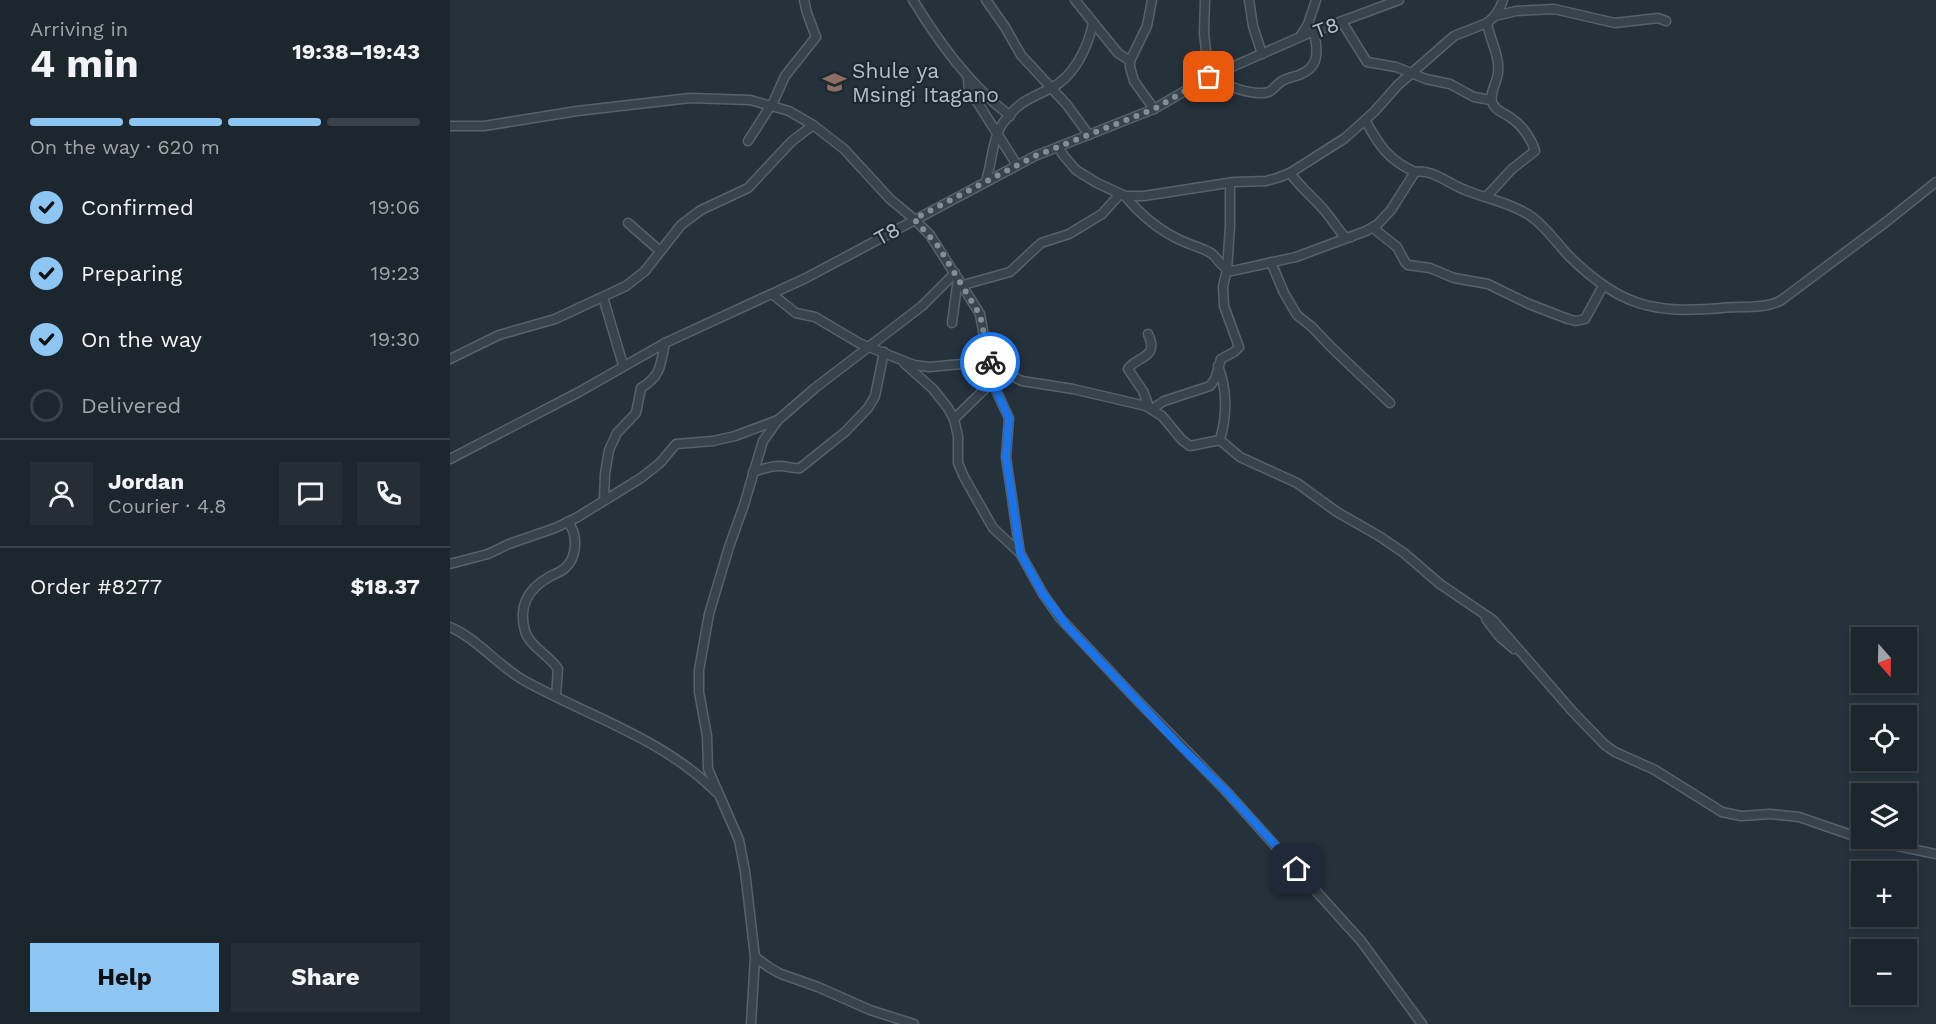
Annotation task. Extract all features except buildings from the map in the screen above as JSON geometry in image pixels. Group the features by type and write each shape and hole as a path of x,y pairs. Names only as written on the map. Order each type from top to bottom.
{"street":[{"path":"748,141 771,105 785,76 816,37 804,0"},
{"path":"914,0 948,54 968,79 1010,116"},
{"path":"986,0 1021,55 1074,114 1089,135"},
{"path":"1075,0 1118,53 1130,61"},
{"path":"1152,0 1147,26 1130,61 1131,75 1154,109"},
{"path":"1205,0 1204,33 1209,77 1230,87 1253,93 1271,92 1279,83 1305,72 1313,66 1317,53 1314,32"},
{"path":"1249,0 1252,21 1262,54"},
{"path":"1300,38 1308,24 1316,0"},
{"name":"T8","path":"450,459 579,392 665,343 806,278 1017,165 1154,109 1209,77 1262,54 1399,0"},
{"path":"752,1024 755,957 742,850 707,763 707,736 700,699 699,670 709,614 753,472 764,441 778,420 820,384 958,279 1010,272 1041,243 1076,230 1102,214 1122,195 1144,196 1230,183 1266,181 1290,173 1336,145 1365,120 1412,72 1422,66 1454,36 1487,23 1495,16 1503,0"},
{"path":"1495,16 1516,11 1554,9 1616,23 1658,18 1666,21"},
{"path":"1342,22 1367,62 1412,72 1426,79 1450,84 1474,97 1491,100 1498,110 1517,122 1535,152 1512,170 1486,197"},
{"path":"986,181 997,135 1004,121 1024,100 1060,83 1080,57 1090,38 1093,23"},
{"path":"1487,23 1498,61 1497,81 1491,100"},
{"path":"968,79 969,89 1017,165"},
{"path":"450,126 484,126 577,111 690,98 730,98 771,105 789,111 813,124 844,149 890,199 930,235 980,315 993,380 1009,418 1006,457 1020,553"},
{"path":"1365,120 1374,138 1403,167 1415,172 1433,174 1464,190 1531,217 1571,258 1603,286 1631,301 1657,309 1687,310 1774,304 1790,295 1936,182"},
{"path":"450,359 489,339 555,319 603,297 636,278 676,231 693,215 707,206 738,195 748,188 783,151 813,124"},
{"path":"1058,147 1076,170 1122,195 1157,226 1180,240 1211,253 1227,270"},
{"path":"1227,270 1242,269 1303,255 1373,228 1391,210 1415,172"},
{"path":"1290,173 1300,187 1325,211 1340,232 1345,237 1351,237"},
{"path":"1151,408 1164,401 1210,387 1221,359 1239,347 1224,306 1230,183"},
{"path":"628,223 660,251"},
{"path":"1373,228 1397,247 1408,265 1430,268 1454,278 1488,284 1529,304 1568,319 1576,321 1585,319 1603,286"},
{"path":"1271,262 1284,293 1297,315 1390,403"},
{"path":"952,323 958,279"},
{"path":"772,294 796,313 819,319 850,338 899,359 924,367 980,362 1022,381 1073,389 1151,408 1167,421 1182,440 1190,446 1220,440 1246,460 1297,483 1337,512 1404,553 1440,584 1506,632 1520,652 1605,745 1655,770 1722,813 1741,816 1770,814 1799,817 1860,838 1936,854"},
{"path":"603,297 623,365"},
{"path":"1149,334 1152,345 1150,351 1128,369 1151,408"},
{"path":"604,501 609,450 617,433 636,413 641,388 653,380 659,372 665,343"},
{"path":"753,472 779,466 800,468 845,432 872,403 884,352"},
{"path":"899,359 941,398 954,419 959,443 958,463 962,473 993,528 1020,553 1043,594 1060,618 1225,790 1361,941 1422,1024"},
{"path":"1218,365 1225,389 1226,408 1220,440"},
{"path":"954,419 993,380 1007,374"},
{"path":"450,564 488,554 509,543 567,522 625,489 651,471 676,444 713,441 735,436 778,420"},
{"path":"556,696 558,669 526,634 524,608 526,598 532,590 549,576 562,571 571,560 575,540 574,532 567,522"},
{"path":"450,627 464,633 516,675 670,755 698,774 720,796"},
{"path":"755,957 782,974 870,1010 914,1024"}],"way so far":[{"path":"990,362 980,315 938,246 914,219 1035,156 1154,109 1209,77"}],"place":[{"name":"Shule ya Msingi Itagano","path":"834,83"}],"route":[{"path":"990,362 993,366 988,364 993,375 992,382 1009,418 1006,457 1020,553 1043,594 1067,626 1179,745 1225,790 1297,869"}]}
